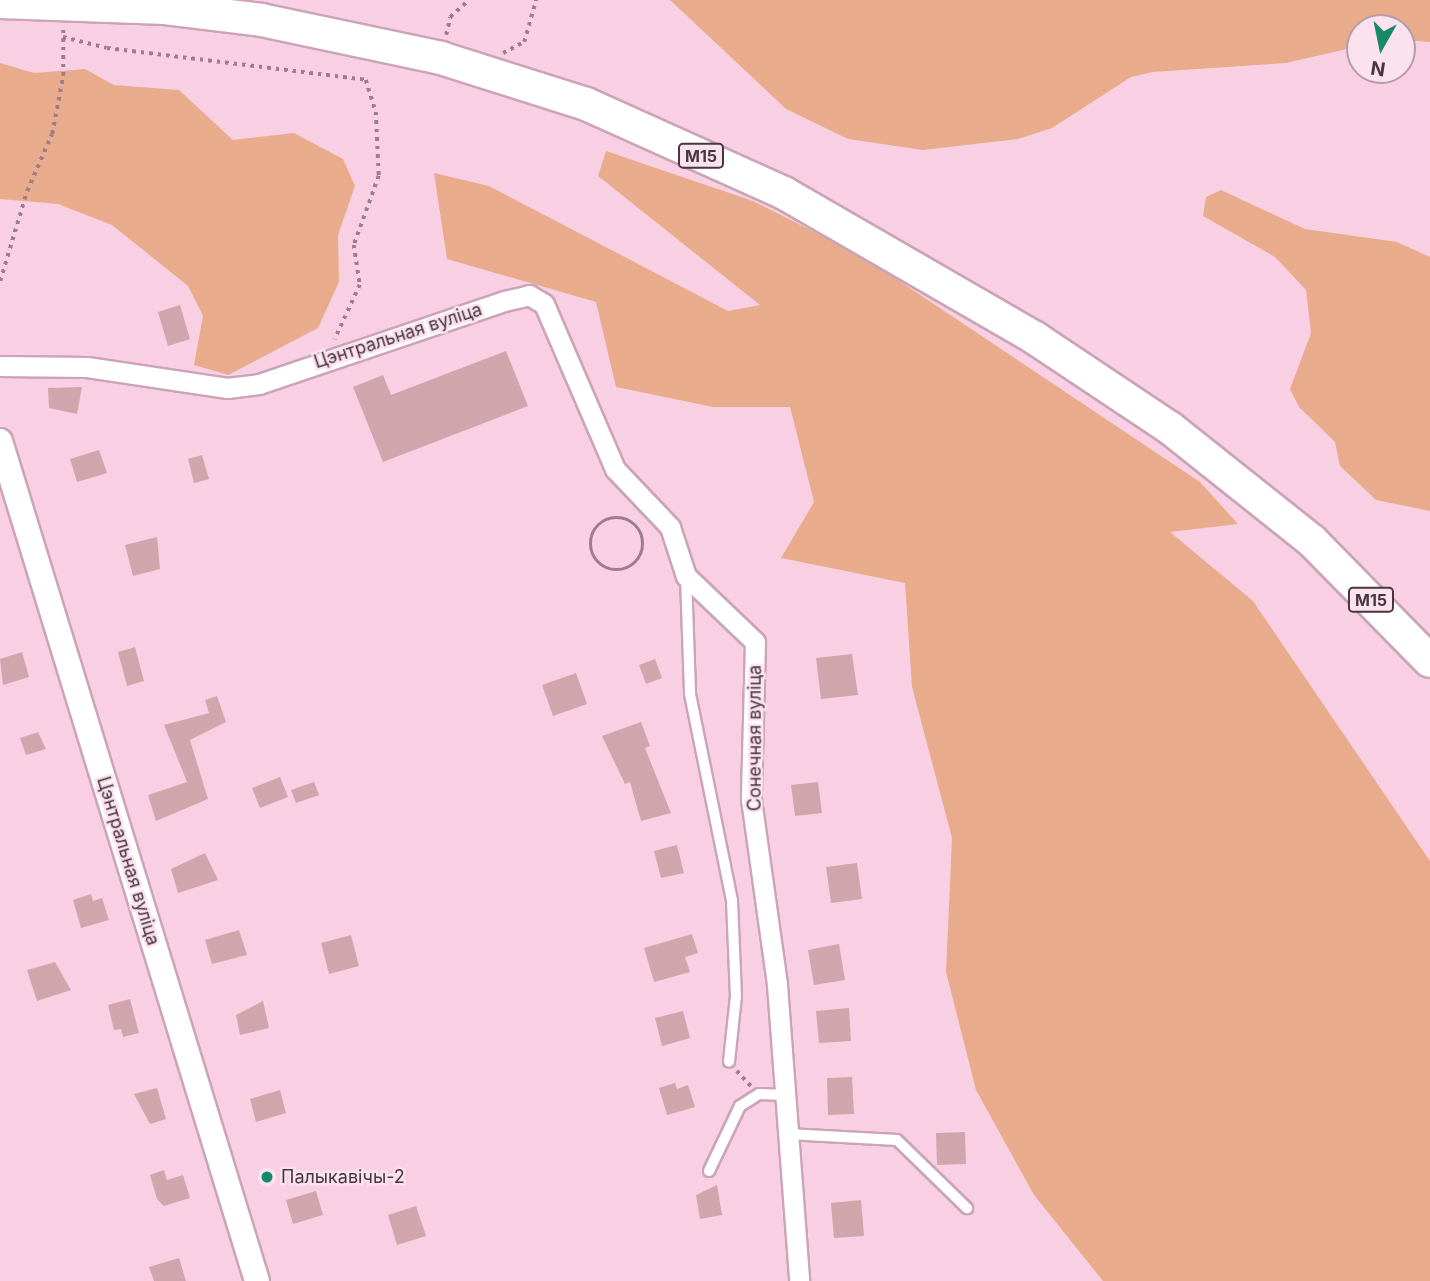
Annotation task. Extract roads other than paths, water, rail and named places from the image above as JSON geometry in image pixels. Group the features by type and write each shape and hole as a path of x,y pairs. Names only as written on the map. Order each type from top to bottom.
{"highway":[{"name":"М15","path":"0,2 63,3 261,20 441,58 586,104 785,193 1035,338 1170,428 1312,541 1430,660"}],"street":[{"name":"Цэнтральная вуліца","path":"0,366 87,367 227,388 272,379 326,356 529,295 544,304"},
{"name":"Сонечная вуліца","path":"544,304 615,470 670,527 686,576 755,642 751,799 787,1095 799,1281"},
{"name":"Цэнтральная вуліца","path":"0,441 257,1281"}],"lane":[{"path":"686,576 690,694 732,901 736,996 729,1062"},
{"path":"709,1171 740,1106 759,1094 787,1095"},
{"path":"788,1135 897,1140 967,1208"}],"place":[{"name":"Палыкавічы-2","path":"267,1177"}]}
